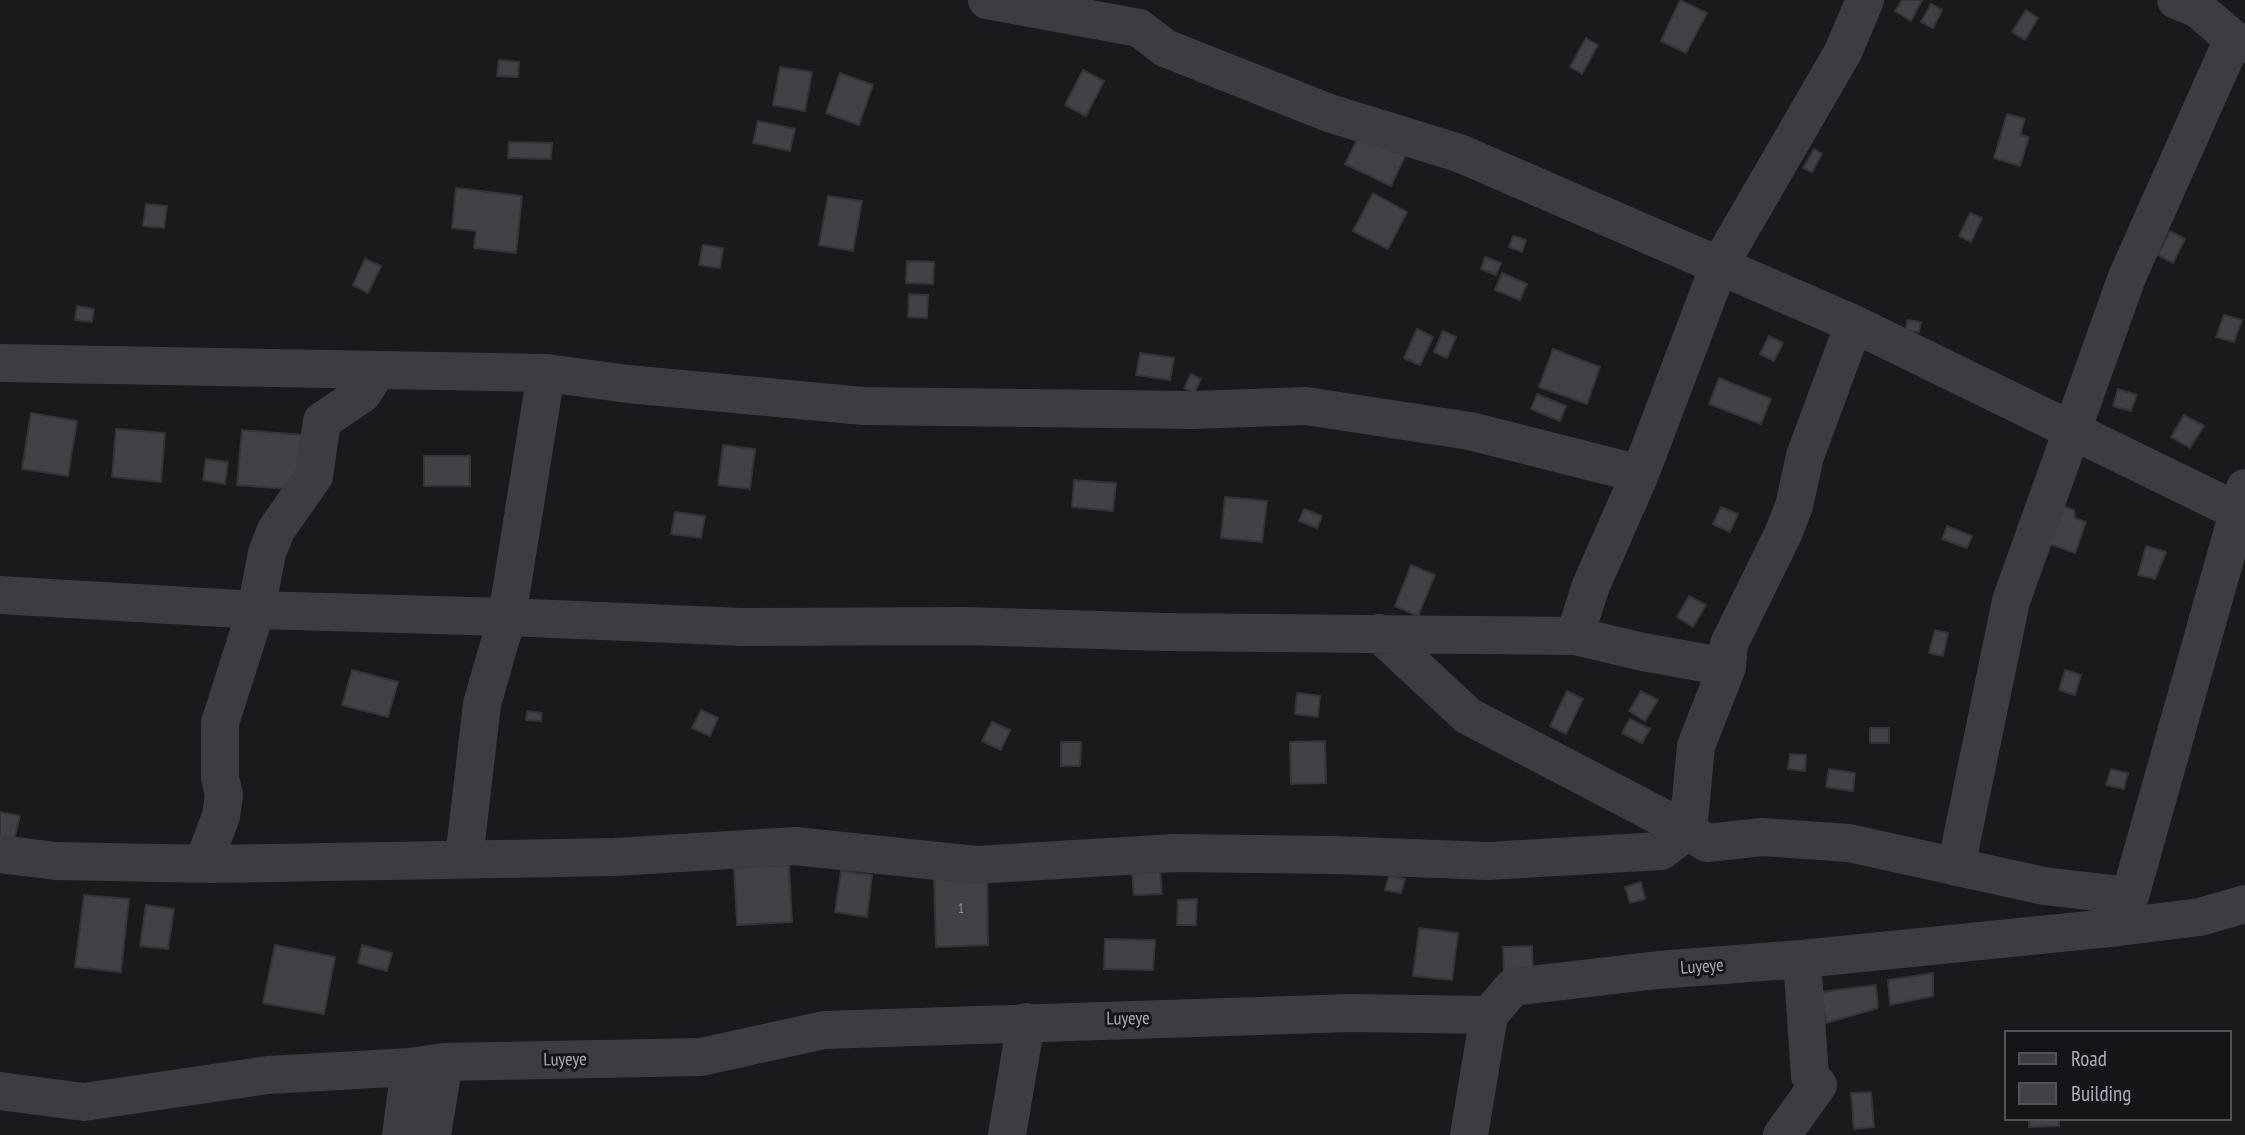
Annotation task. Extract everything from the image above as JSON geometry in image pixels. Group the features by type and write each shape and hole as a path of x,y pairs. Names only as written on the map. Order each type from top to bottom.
{"street":[{"path":"987,0 1146,14 1165,48 1329,113 1459,153 1854,324 2072,431 2243,504 2124,911 2044,886 1849,843 1762,837 1707,843 1468,716 1379,633"},
{"path":"1575,636 1590,588 1640,474 1719,266 1843,52 1865,0"},
{"path":"1956,867 2011,601 2127,276 2239,42 2192,3"},
{"path":"0,854 56,861 202,864 615,857 795,846 976,865 1174,853 1335,855 1488,861 1661,850 1688,831 1696,746 1727,667 1729,644 1756,594 1794,506 1805,456 1854,324"},
{"path":"0,363 546,373 628,384 863,406 1193,410 1306,406 1469,431 1640,474"},
{"path":"202,864 221,816 224,795 220,778 220,723 256,610 267,553 276,530 314,476 322,421 362,394 377,371"},
{"path":"464,859 482,704 507,617 546,373"},
{"path":"0,594 256,610 743,627 965,626 1165,632 1575,636 1727,667"},
{"name":"Luyeye","path":"0,1091 84,1102 268,1075 427,1064 701,1057 824,1030 1351,1013 1489,1015 1513,987 1658,970 1802,959 2124,911 2200,917 2245,904"},
{"path":"1782,1135 1818,1084 1810,1076 1802,959"},
{"path":"1469,1135 1489,1015"},
{"path":"1007,1135 1026,1022"},
{"path":"401,1135 427,1064"},
{"path":"427,1064 432,1135"}],"building":[{"path":"1680,0 1707,13 1686,53 1661,41"},
{"path":"1902,0 1922,0 1911,21 1895,11"},
{"path":"1931,4 1942,10 1933,28 1921,22"},
{"path":"2026,10 2038,18 2025,40 2012,32"},
{"path":"1586,38 1598,45 1582,74 1570,67"},
{"path":"499,60 519,62 518,77 497,76"},
{"path":"780,67 812,72 805,111 773,105"},
{"path":"1083,70 1104,81 1086,116 1065,105"},
{"path":"840,73 873,85 859,125 826,113"},
{"path":"2007,114 2025,119 2020,135 2029,137 2020,166 1994,158"},
{"path":"758,121 795,129 790,151 753,143"},
{"path":"1361,132 1406,154 1391,186 1345,164"},
{"path":"509,142 552,143 551,159 508,158"},
{"path":"1814,149 1822,154 1812,172 1803,168"},
{"path":"456,188 522,196 516,253 474,248 476,231 452,228"},
{"path":"1373,193 1407,212 1388,249 1353,231"},
{"path":"828,196 862,201 853,251 819,245"},
{"path":"146,204 167,206 164,228 143,226"},
{"path":"1970,213 1982,218 1971,242 1959,236"},
{"path":"2170,231 2185,239 2173,263 2158,255"},
{"path":"1513,236 1526,240 1522,252 1509,247"},
{"path":"703,245 723,248 720,268 699,265"},
{"path":"1485,257 1501,263 1496,275 1481,269"},
{"path":"365,259 381,266 368,293 353,285"},
{"path":"907,261 934,262 933,284 906,283"},
{"path":"1502,273 1527,284 1520,300 1495,290"},
{"path":"909,294 928,295 927,318 908,317"},
{"path":"77,306 94,309 92,322 75,320"},
{"path":"2224,315 2242,320 2234,342 2216,337"},
{"path":"1907,320 1921,322 1919,332 1906,330"},
{"path":"1417,329 1433,337 1420,365 1404,358"},
{"path":"1443,331 1456,337 1447,358 1434,352"},
{"path":"1769,336 1783,343 1774,361 1760,354"},
{"path":"1553,349 1600,367 1587,404 1539,387"},
{"path":"1140,353 1174,358 1170,380 1136,375"},
{"path":"1191,374 1201,379 1194,393 1184,388"},
{"path":"1719,378 1771,399 1761,424 1709,404"},
{"path":"2118,389 2137,395 2131,411 2113,406"},
{"path":"1537,394 1566,406 1560,421 1531,409"},
{"path":"31,413 77,421 68,476 22,469"},
{"path":"2184,415 2204,426 2190,448 2171,437"},
{"path":"116,429 165,433 161,482 112,477"},
{"path":"242,430 304,435 299,490 237,485"},
{"path":"723,445 755,449 750,489 718,485"},
{"path":"424,456 470,456 470,486 424,486"},
{"path":"206,459 228,462 225,484 203,480"},
{"path":"1074,480 1116,483 1113,511 1072,507"},
{"path":"1225,497 1267,501 1262,542 1221,538"},
{"path":"2060,505 2074,510 2075,518 2086,522 2075,553 2047,543"},
{"path":"1721,507 1738,514 1730,532 1713,524"},
{"path":"1304,509 1322,516 1317,528 1299,521"},
{"path":"675,512 705,516 701,538 671,534"},
{"path":"1947,526 1972,536 1967,548 1942,539"},
{"path":"2146,546 2166,552 2155,579 2138,575"},
{"path":"1411,565 1435,575 1418,616 1395,606"},
{"path":"1689,596 1706,605 1693,627 1677,617"},
{"path":"1935,630 1948,633 1943,656 1929,653"},
{"path":"352,670 398,682 388,717 342,705"},
{"path":"2065,670 2081,675 2075,695 2059,690"},
{"path":"1567,691 1583,699 1566,734 1550,726"},
{"path":"1641,691 1658,700 1645,721 1629,711"},
{"path":"1297,693 1320,696 1318,717 1295,714"},
{"path":"701,710 718,718 710,736 692,728"},
{"path":"527,711 542,713 541,721 526,720"},
{"path":"1630,719 1650,729 1642,743 1622,733"},
{"path":"992,722 1010,730 1001,750 982,741"},
{"path":"1870,728 1889,728 1889,743 1870,743"},
{"path":"1325,741 1326,783 1291,784 1290,742"},
{"path":"1061,742 1081,742 1080,766 1061,766"},
{"path":"1790,754 1806,755 1805,771 1788,769"},
{"path":"1829,769 1855,773 1853,791 1826,787"},
{"path":"2111,769 2128,773 2124,789 2106,785"},
{"path":"0,812 20,816 14,840 0,837"},
{"path":"789,865 792,922 737,925 734,868"},
{"path":"1160,870 1162,894 1134,895 1132,871"},
{"path":"841,871 872,875 867,917 835,912"},
{"path":"987,871 988,945 936,947 934,873"},
{"path":"1389,875 1405,879 1401,893 1385,890"},
{"path":"1641,882 1645,899 1630,903 1625,887"},
{"path":"84,895 129,899 121,972 75,967"},
{"path":"1197,899 1196,925 1177,925 1178,900"},
{"path":"146,905 174,909 168,949 140,946"},
{"path":"1419,928 1458,933 1452,980 1413,976"},
{"path":"1105,939 1155,940 1153,970 1104,969"},
{"path":"275,945 335,957 324,1014 263,1003"},
{"path":"362,945 392,953 387,971 358,963"},
{"path":"1532,946 1533,973 1504,974 1503,947"},
{"path":"1933,973 1933,996 1890,1005 1888,980"},
{"path":"1876,985 1878,1008 1826,1023 1821,992"},
{"path":"1871,1092 1874,1127 1854,1129 1851,1093"},
{"path":"2029,1121 2059,1121 2059,1126 2029,1127"}]}
